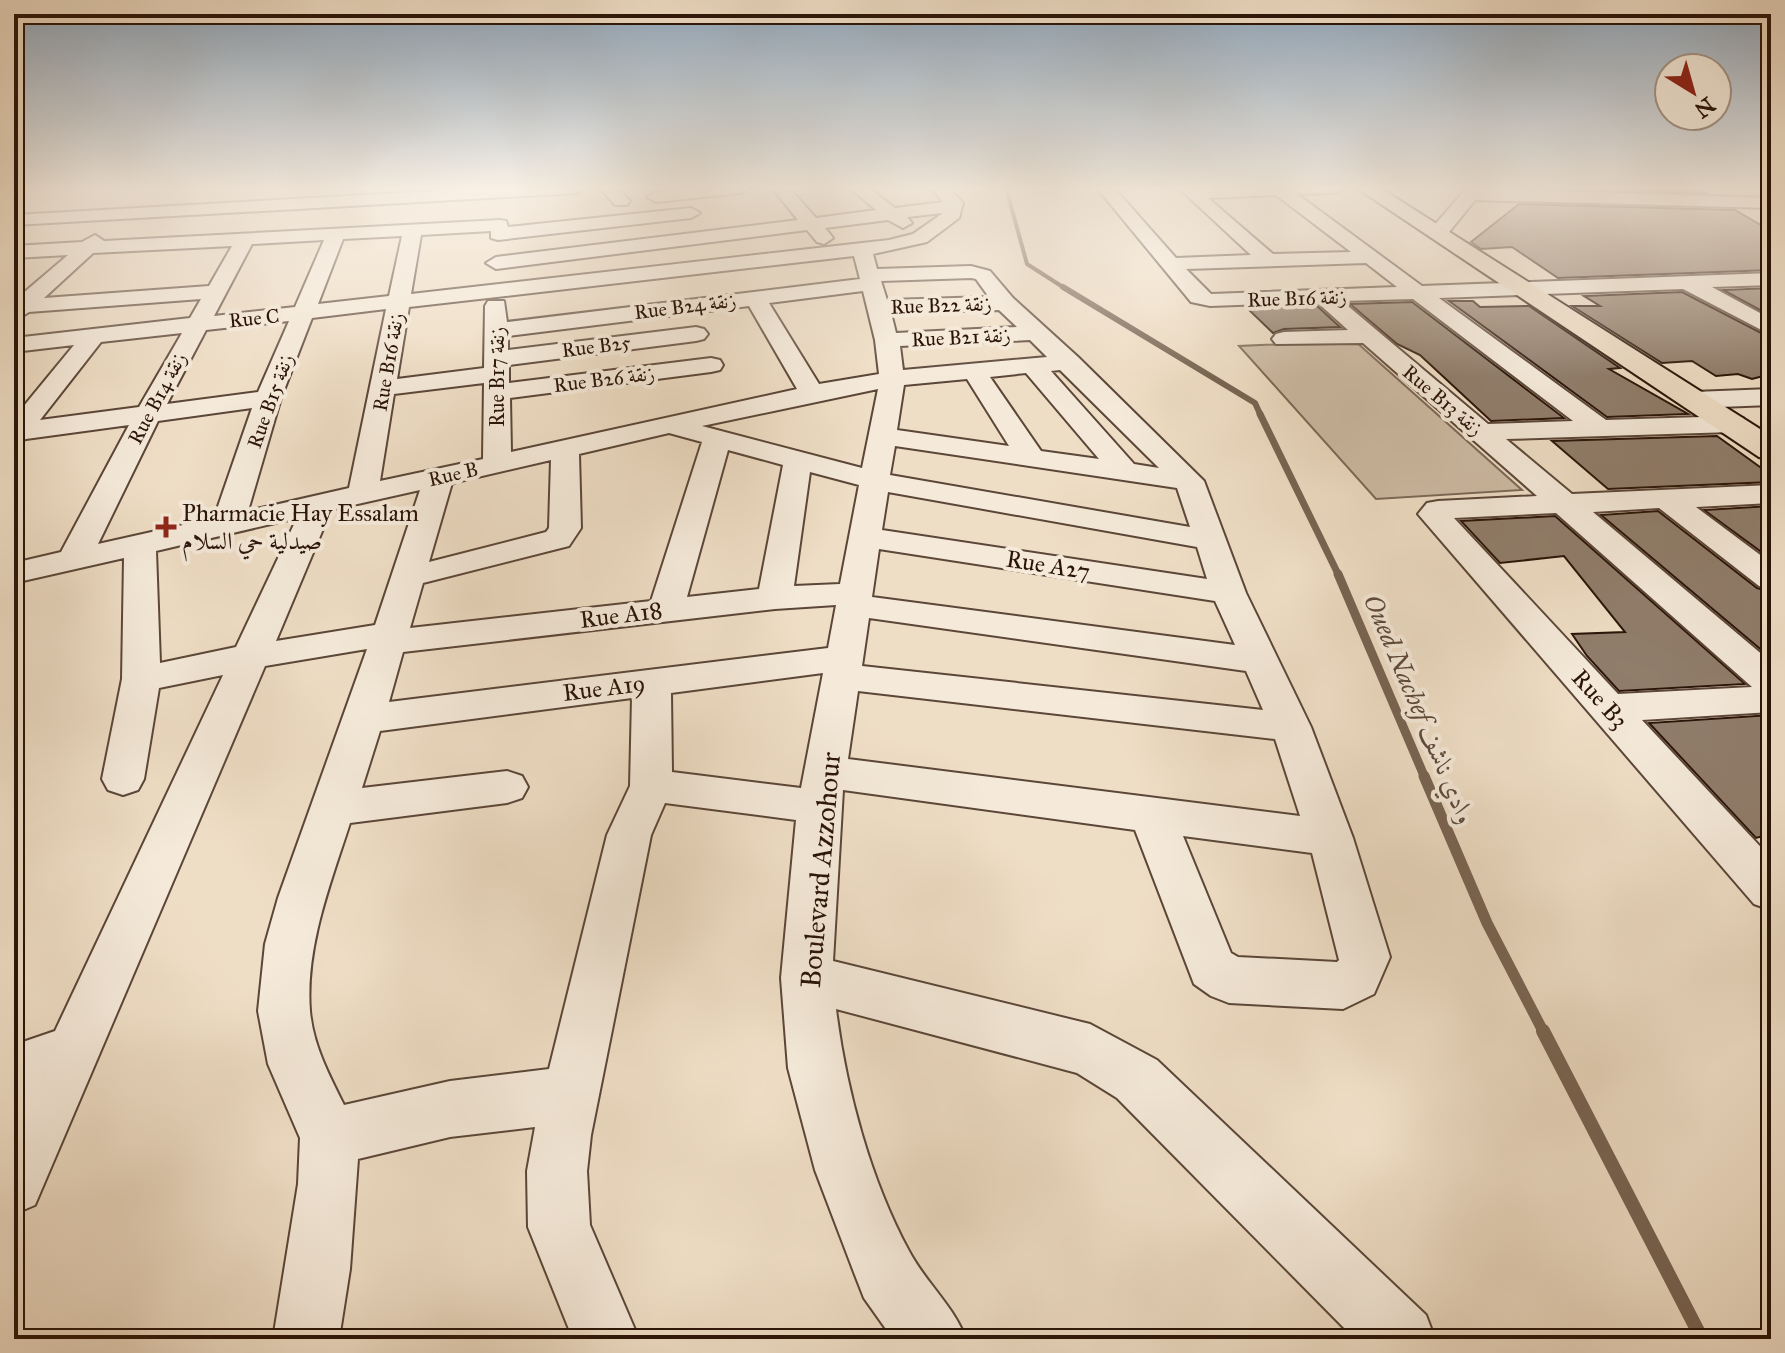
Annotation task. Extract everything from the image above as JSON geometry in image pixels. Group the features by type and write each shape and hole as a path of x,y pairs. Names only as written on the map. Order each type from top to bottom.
{"main road":[{"path":"1467,251 1771,450"}],"street":[{"path":"18,310 64,276 85,251"},
{"name":"Rue B14 زنقة","path":"74,559 148,414 238,251"},
{"name":"Rue B15 زنقة","path":"228,524 268,398 329,251"},
{"name":"Rue B16 زنقة","path":"363,494 399,302 405,251"},
{"name":"Rue B17 زنقة","path":"497,463 495,291 501,251"},
{"path":"736,251 744,263"},
{"name":"Rue C","path":"14,345 852,251"},
{"path":"862,251 889,360 975,373 1034,350 1069,362 1189,481 1229,593 1291,727 1330,838 1365,957 1361,973 1354,982 1343,986 1229,980 1212,968 1152,815"},
{"path":"1160,251 1171,264 1372,257"},
{"path":"1258,251 1269,261"},
{"path":"1364,251 1600,428"},
{"name":"Rue B16 زنقة","path":"1171,264 1199,297 1206,299 1419,294 1771,279"},
{"path":"199,269 229,267"},
{"path":"666,272 711,365 724,425 666,610"},
{"name":"Rue B24 زنقة","path":"497,330 755,298 871,279 979,273 1005,303"},
{"path":"30,274 64,276"},
{"path":"1685,281 1771,328"},
{"path":"18,310 215,292"},
{"name":"Rue B13 زنقة","path":"1324,297 1771,682"},
{"path":"755,298 812,393"},
{"path":"1005,303 1034,350 1125,472"},
{"name":"Rue B22 زنقة","path":"877,307 1005,303"},
{"name":"Rue B25","path":"497,375 696,334"},
{"path":"15,433 94,336"},
{"path":"1284,339 1367,336"},
{"name":"Rue B21 زنقة","path":"889,360 1034,350"},
{"name":"Rue B","path":"14,573 669,426 724,425 812,393 889,360"},
{"name":"Boulevard Azzohour","path":"889,360 876,481 841,667 822,790 807,978 816,1068 845,1170 887,1275 933,1339"},
{"name":"Rue B26 زنقة","path":"497,375 711,365"},
{"path":"975,373 1032,459"},
{"path":"384,388 497,375"},
{"path":"1694,400 1771,397"},
{"path":"15,433 268,398"},
{"path":"1480,432 1733,424"},
{"path":"724,425 798,459 876,481 1209,540"},
{"path":"883,436 1189,481"},
{"path":"408,577 558,539 565,528 565,449"},
{"path":"775,598 798,459"},
{"path":"306,1339 328,1184 329,1137 295,1064 284,1011 290,944 302,898 364,719 439,477"},
{"path":"1564,502 1771,494"},
{"path":"1666,499 1771,579"},
{"name":"Rue B3","path":"1564,502 1438,510 1433,514 1608,708 1753,849 1771,890"},
{"path":"14,1184 319,504"},
{"name":"Rue A27","path":"866,537 1229,593"},
{"path":"123,779 141,679 140,544"},
{"name":"Rue A18","path":"141,679 249,657 389,638 775,598 855,599 1260,661"},
{"name":"Rue A19","path":"364,719 652,682 841,667 1291,727"},
{"path":"606,1339 559,1227 557,1171 562,1135 629,835 651,786 652,682"},
{"path":"1608,708 1771,699"},
{"path":"651,786 822,790 1152,815 1330,838"},
{"path":"333,808 507,787"},
{"path":"807,978 1090,1050 1111,1060 1137,1079 1402,1339"},
{"path":"14,1072 72,1051"},
{"path":"329,1137 450,1109 573,1094"}],"shaded area":[{"path":"1355,341 1522,490 1376,499 1239,346"}],"building":[{"path":"1518,251 1771,251 1771,270 1558,278"},
{"path":"1771,288 1771,316 1723,290"},
{"path":"1682,292 1771,338 1771,374 1752,379 1738,374 1716,376 1692,361 1662,363 1572,306 1600,306 1584,296"},
{"path":"1449,301 1473,301 1480,307 1529,306 1620,368 1609,369 1688,414 1607,417"},
{"path":"1412,302 1564,418 1491,421 1420,355 1397,344 1350,304"},
{"path":"1316,305 1340,327 1284,329 1273,333 1247,308"},
{"path":"1717,436 1771,475 1771,482 1608,489 1552,441"},
{"path":"1771,506 1771,559 1704,510"},
{"path":"1658,511 1757,588 1771,592 1771,658 1601,515"},
{"path":"1555,516 1745,684 1619,691 1587,656 1572,634 1625,632 1564,556 1500,563 1461,521"},
{"path":"1771,715 1771,834 1756,838 1649,723"}],"waterway":[{"name":"Oued Nachef وادي ناشف","path":"1023,251 1027,264 1066,289"},
{"name":"Oued Nachef وادي ناشف","path":"1063,287 1255,403 1261,416"},
{"name":"Oued Nachef وادي ناشف","path":"1260,414 1339,576"},
{"name":"Oued Nachef وادي ناشف","path":"1338,574 1425,778"},
{"name":"Oued Nachef وادي ناشف","path":"1424,776 1487,923 1544,1033"},
{"name":"Oued Nachef وادي ناشف","path":"1543,1031 1702,1339"}],"place":[{"name":"Pharmacie Hay Essalam صيدلية حي السلام","path":"166,527"}]}
